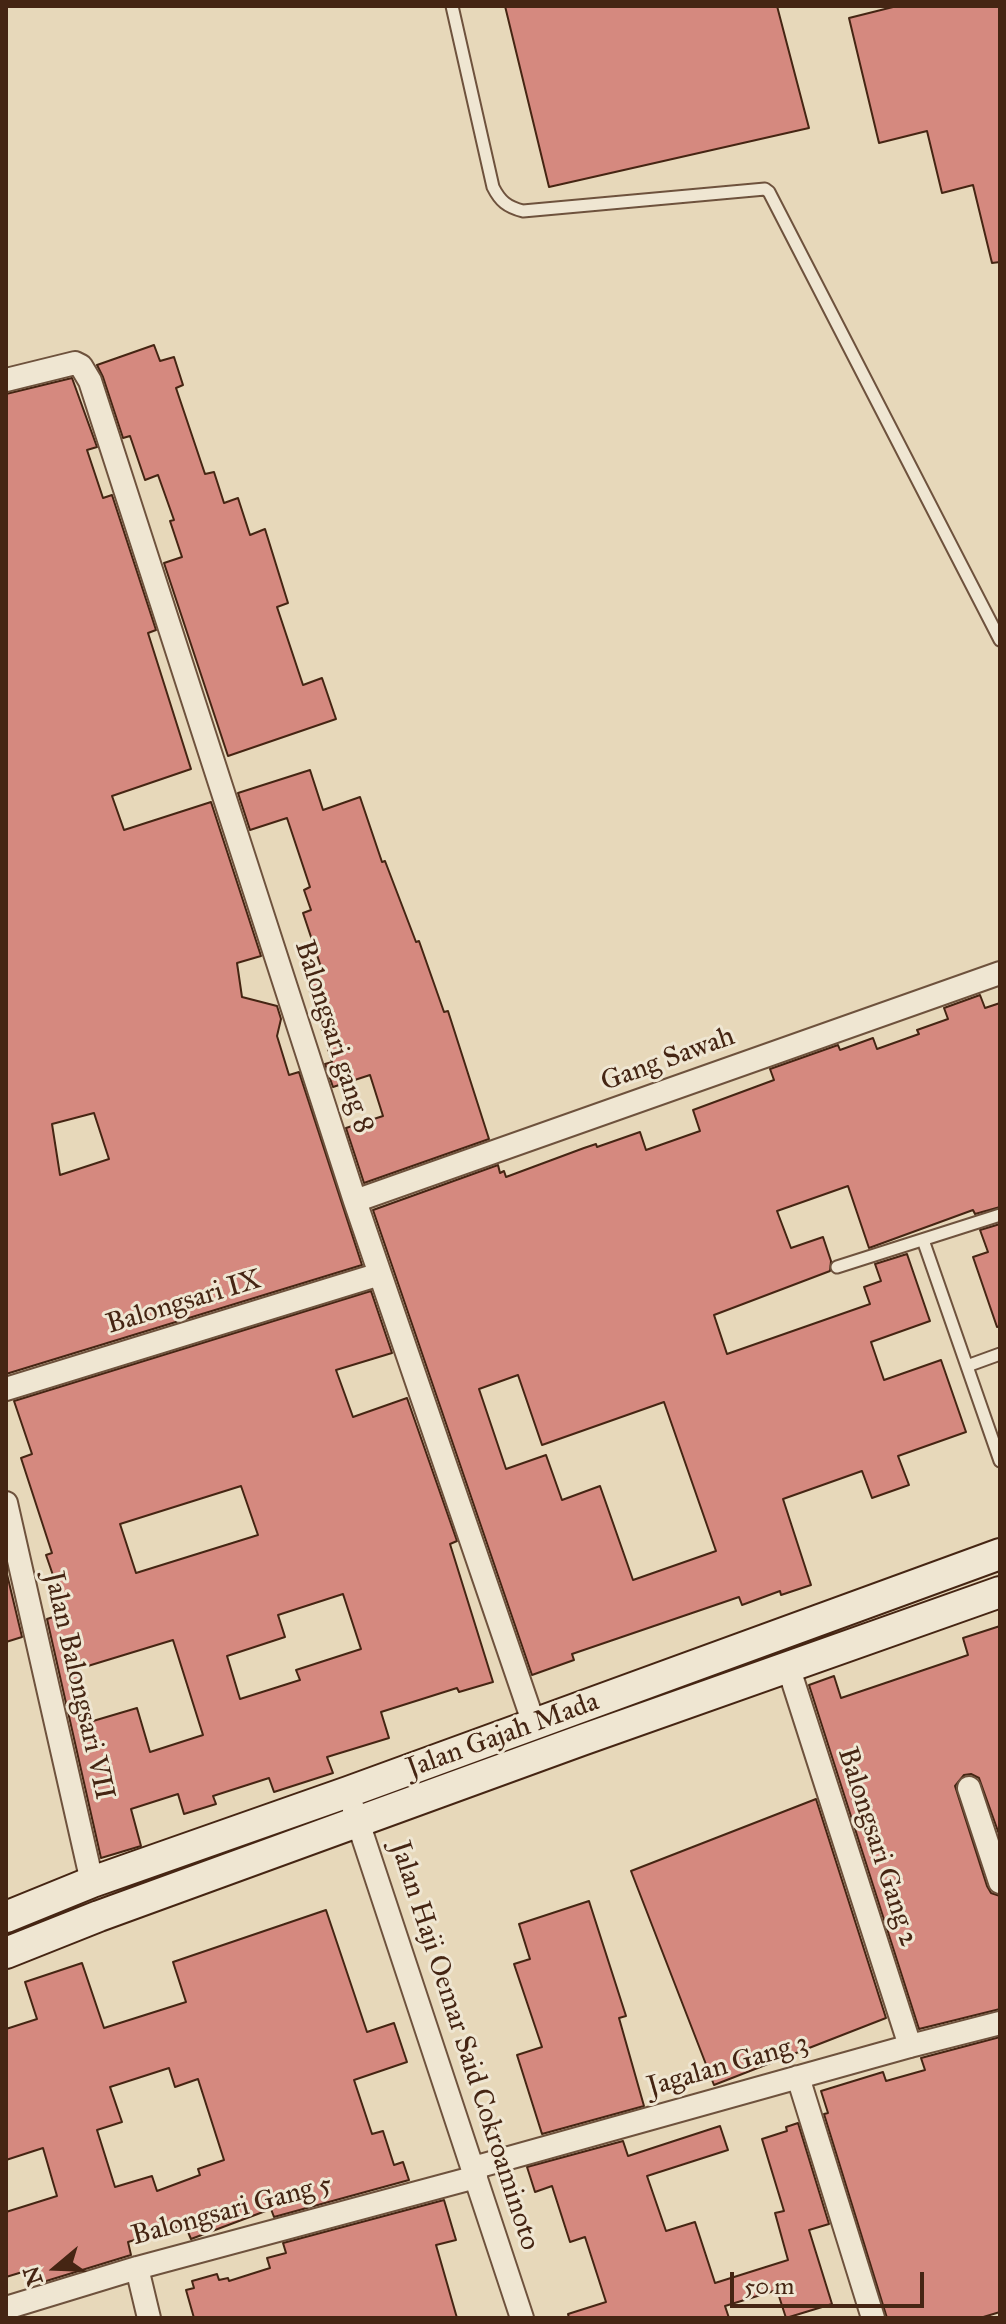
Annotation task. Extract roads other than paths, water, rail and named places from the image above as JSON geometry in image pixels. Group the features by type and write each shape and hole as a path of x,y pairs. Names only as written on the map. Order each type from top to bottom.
{"main road":[{"name":"Jalan Gajah Mada","path":"6,1917 92,1882 1000,1554"},
{"name":"Jalan Gajah Mada","path":"6,1953 99,1916 582,1740 1000,1592"},
{"path":"572,1710 582,1740"}],"street":[{"name":"Balongsari gang 8","path":"6,380 67,363 81,366 90,381 355,1201 534,1724"},
{"name":"Gang Sawah","path":"355,1201 1000,973"},
{"name":"Balongsari IX","path":"6,1389 380,1274"},
{"name":"Jalan Balongsari VII","path":"6,1503 92,1882"},
{"name":"Balongsari Gang 2","path":"788,1666 910,2046"},
{"path":"969,1788 1000,1882"},
{"name":"Jalan Haji Oemar Said Cokroaminoto","path":"348,1792 522,2318"},
{"name":"Jagalan Gang 3","path":"474,2172 798,2077 1000,2023"},
{"path":"798,2077 873,2318"},
{"name":"Balongsari Gang 5","path":"6,2308 474,2172"},
{"path":"137,2268 149,2318"}],"lane":[{"path":"452,6 493,187 499,200 511,208 523,211 765,189 769,192 1000,640"},
{"path":"837,1267 1000,1215"},
{"path":"923,1240 1000,1461"},
{"path":"967,1366 1000,1354"}]}
